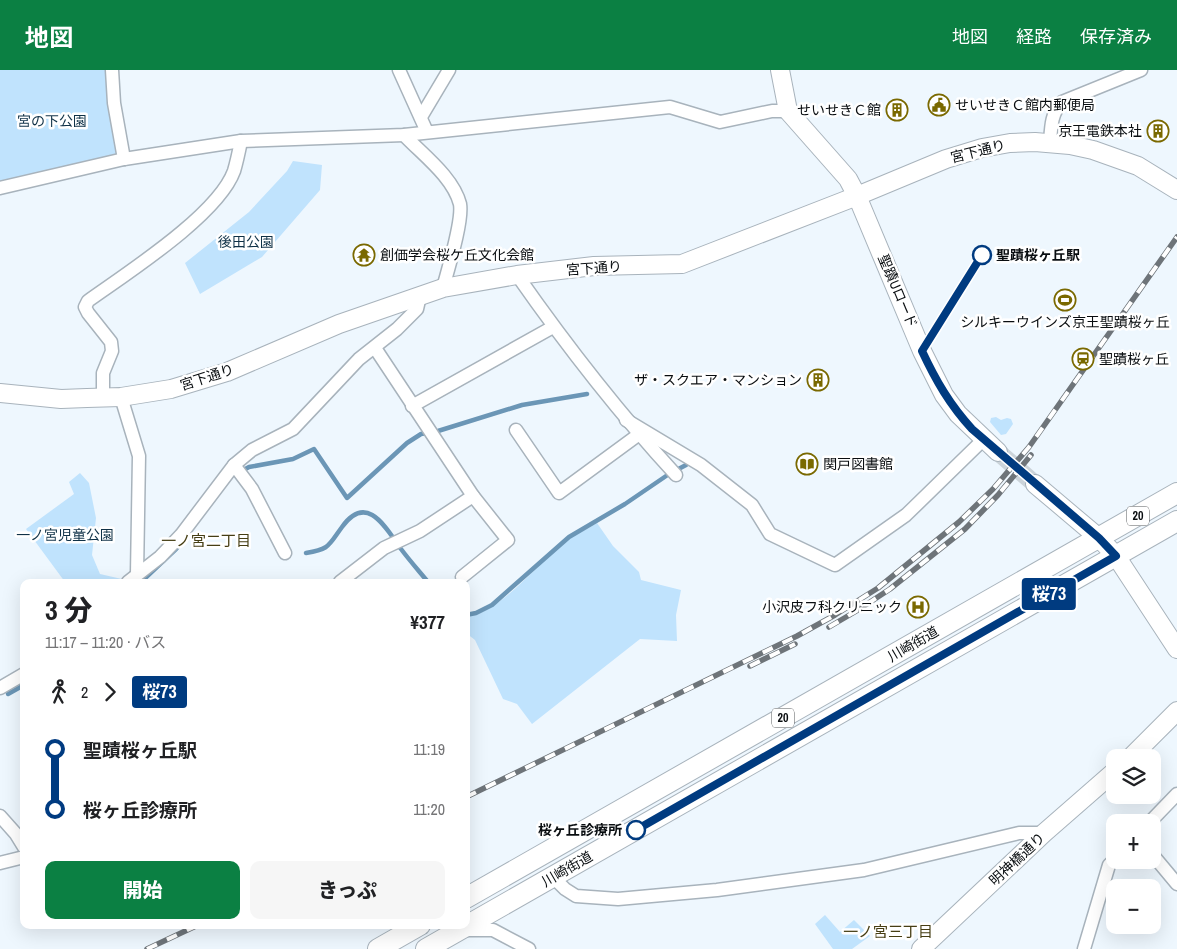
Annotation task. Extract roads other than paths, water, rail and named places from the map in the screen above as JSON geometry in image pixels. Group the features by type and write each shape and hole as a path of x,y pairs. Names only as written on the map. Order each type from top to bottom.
{"main road":[{"name":"川崎街道","path":"470,896 1177,494"},
{"name":"川崎街道","path":"470,922 553,877 1177,521"},
{"path":"378,949 413,929"},
{"name":"川崎街道","path":"426,949 456,929"}],"street":[{"path":"112,70 114,103 124,159"},
{"path":"399,70 427,132"},
{"path":"421,117 449,70"},
{"path":"0,188 124,159 241,141 404,135 670,108 720,122 772,111 788,111 780,70"},
{"path":"1050,143 1053,118 1056,108 1062,102 1141,70"},
{"name":"聖蹟Uロード","path":"788,111 848,179 930,367 944,394 958,414 998,452"},
{"path":"404,135 441,172 453,188 460,205 460,222 443,288"},
{"path":"103,398 103,373 112,351 111,342 88,313 86,307 88,301 169,242 203,214 225,187 234,172 241,141"},
{"name":"宮下通り","path":"0,393 61,399 121,397 170,389 227,372 339,324 443,288 594,266 682,264 946,159 982,148 1010,143 1050,143 1093,150 1138,166 1177,190"},
{"path":"517,276 553,327 626,420 676,475"},
{"path":"133,578 160,557 181,535 238,470 252,450 293,429 359,360 397,329 416,309 420,296"},
{"path":"412,406 553,327"},
{"path":"375,348 473,496 508,540 462,577"},
{"path":"121,397 139,456 133,578"},
{"path":"626,420 701,465 752,505 770,534 836,565 906,515 984,439"},
{"path":"516,430 558,493 638,435"},
{"path":"238,470 252,488 285,553"},
{"path":"1035,484 1099,538 1116,556 1177,649"},
{"path":"344,579 384,548 420,531 473,496"},
{"path":"0,688 20,676"},
{"path":"1139,749 1177,711"},
{"name":"明神橋通り","path":"921,949 1106,779"},
{"path":"1158,814 1176,797"},
{"path":"0,816 20,831"},
{"path":"553,877 565,889 576,896 618,899 697,892 864,870 1019,833 1044,834"},
{"path":"0,863 20,858"},
{"path":"1161,865 1177,884"},
{"path":"1084,949 1108,869"},
{"path":"442,949 457,929"},
{"path":"470,929 493,930 530,949"}],"waterway":[{"path":"240,472 249,467 293,459 314,449 347,498 407,443 421,434 438,431 522,405 587,394"},
{"path":"470,614 492,605 569,537 686,465"},
{"path":"306,553 328,546 351,517 360,513 368,513 375,517 389,532 426,579"},
{"path":"144,579 183,541"},
{"path":"8,694 20,687"}],"tunnel":[{"path":"998,452 1035,484"}],"railway":[{"path":"470,795 797,636 878,588 959,522 993,489 1029,447 1177,237"},
{"path":"829,627 890,589 965,529 998,495 1031,455"},
{"path":"750,666 795,644"},
{"path":"147,949 190,929"}],"place":[{"name":"せいせきＣ館内郵便局","path":"939,105"},
{"name":"せいせきＣ館","path":"897,110"},
{"name":"京王電鉄本社","path":"1158,131"},
{"name":"創価学会桜ケ丘文化会館","path":"364,255"},
{"name":"聖蹟桜ヶ丘駅","path":"982,255"},
{"name":"シルキーウインズ京王聖蹟桜ヶ丘","path":"1065,300"},
{"name":"聖蹟桜ヶ丘","path":"1083,359"},
{"name":"ザ・スクエア・マンション","path":"818,380"},
{"name":"関戸図書館","path":"807,464"},
{"name":"小沢皮フ科クリニック","path":"918,607"},
{"name":"桜ヶ丘診療所","path":"636,830"}],"district":[{"name":"一ノ宮二丁目","path":"206,541"},
{"name":"一ノ宮三丁目","path":"888,932"}],"park label":[{"name":"宮の下公園","path":"52,121"},
{"name":"後田公園","path":"246,242"},
{"name":"一ノ宮児童公園","path":"65,535"}]}
